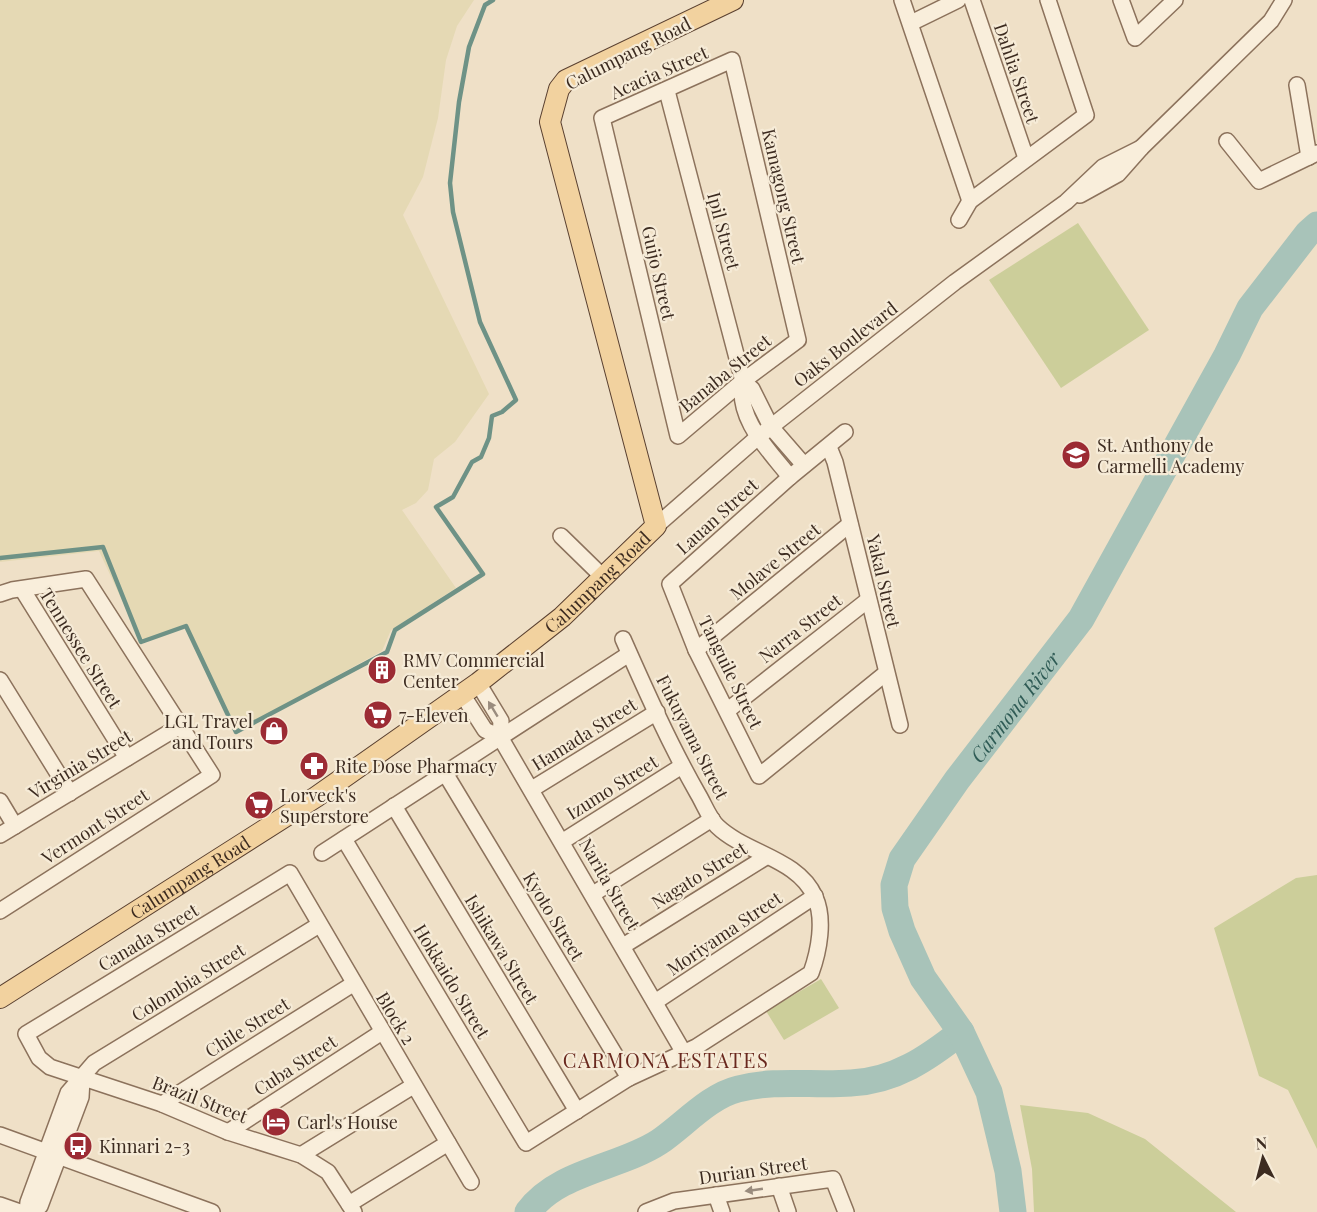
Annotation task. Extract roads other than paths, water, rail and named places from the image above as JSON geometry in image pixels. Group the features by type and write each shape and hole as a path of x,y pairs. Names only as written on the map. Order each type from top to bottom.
{"main road":[{"name":"Calumpang Road","path":"0,999 316,797 470,689 562,617 656,526 550,122 556,96 566,80 733,0"}],"street":[{"path":"902,0 970,201"},
{"path":"911,23 958,0"},
{"name":"Dahlia Street","path":"972,0 1026,158"},
{"path":"959,220 970,201 1086,116 1048,0"},
{"path":"1121,0 1135,38 1175,0"},
{"name":"Oaks Boulevard","path":"656,526 758,437 955,282 1066,202 1103,167 1141,148 1271,21 1284,0"},
{"name":"Acacia Street","path":"602,118 667,91 732,60"},
{"name":"Kamagong Street","path":"732,60 798,340"},
{"path":"1227,141 1259,181 1313,155 1297,85"},
{"name":"Ipil Street","path":"667,91 743,381 740,396 742,404 758,437"},
{"name":"Guijo Street","path":"602,118 678,436"},
{"name":"Banaba Street","path":"678,436 743,381 798,340"},
{"name":"Ipil Street","path":"743,381 752,389 771,427"},
{"path":"771,427 804,465"},
{"name":"Lauan Street","path":"670,584 790,477 845,432"},
{"path":"758,437 790,477"},
{"name":"Yakal Street","path":"829,447 900,725"},
{"name":"Molave Street","path":"696,650 850,525"},
{"path":"561,536 604,578"},
{"path":"0,594 86,579 180,726"},
{"name":"Tanguile Street","path":"670,584 696,650 759,776 886,673"},
{"name":"Tennessee Street","path":"22,589 127,758"},
{"name":"Narra Street","path":"728,710 868,600"},
{"name":"Fukuyama Street","path":"622,639 682,766 717,826 794,870 815,896"},
{"path":"322,853 629,654"},
{"path":"0,680 70,793"},
{"name":"Narita Street","path":"470,689 485,730 500,737 563,841 684,1053"},
{"name":"Hamada Street","path":"532,789 657,712"},
{"name":"Virginia Street","path":"0,835 180,726"},
{"name":"Vermont Street","path":"0,911 212,775 180,726"},
{"name":"Izumo Street","path":"563,841 682,766"},
{"name":"Kyoto Street","path":"445,773 629,1078"},
{"path":"0,801 15,826"},
{"name":"Ishikawa Street","path":"394,806 577,1111"},
{"path":"593,894 712,819"},
{"name":"Hokkaido Street","path":"344,839 526,1143 577,1111"},
{"name":"Nagato Street","path":"623,946 766,856"},
{"name":"Block 2","path":"290,873 471,1182"},
{"name":"Canada Street","path":"26,1034 290,873"},
{"path":"577,1111 629,1078 696,1047 811,973 819,952 819,912 815,896"},
{"name":"Moriyama Street","path":"655,1002 815,896"},
{"name":"Colombia Street","path":"29,1212 28,1202 52,1156 68,1093 94,1063 319,925"},
{"name":"Chile Street","path":"162,1104 353,984"},
{"name":"Cuba Street","path":"228,1132 382,1032"},
{"name":"Brazil Street","path":"26,1034 39,1058 50,1067 162,1104 228,1132 301,1155 328,1172 351,1208"},
{"path":"301,1155 414,1086"},
{"path":"0,1135 52,1156 212,1212"},
{"path":"351,1208 448,1143"},
{"name":"Durian Street","path":"646,1212 716,1195 833,1179 846,1212"},
{"path":"779,1186 788,1212"},
{"path":"716,1195 722,1212"},
{"path":"0,1205 20,1212"}],"waterway":[{"path":"0,558 103,547 141,642 186,626 236,732 387,652 395,630 483,574 436,507 453,497 472,462 481,457 489,438 492,416 502,412 516,400 480,322 453,212 450,183 459,102 469,47 485,5 493,0"},
{"name":"Carmona River","path":"1013,1212 1008,1171 989,1092 961,1032 923,978 902,931 895,908 894,885 902,859 957,780 1081,619 1227,355 1250,308 1308,233 1317,225"},
{"path":"528,1212 556,1187 643,1151 659,1142 707,1104 727,1093 766,1084 837,1084 882,1078 923,1059 961,1032"}],"place":[{"name":"St. Anthony de Carmelli Academy","path":"1076,455"},
{"name":"RMV Commercial Center","path":"382,670"},
{"name":"7-Eleven","path":"378,715"},
{"name":"LGL Travel and Tours","path":"274,731"},
{"name":"Rite Dose Pharmacy","path":"314,766"},
{"name":"Lorveck's Superstore","path":"259,805"},
{"name":"Carl's House","path":"276,1122"},
{"name":"Kinnari 2-3","path":"78,1146"}],"district":[{"name":"CARMONA ESTATES","path":"666,1059"}]}
